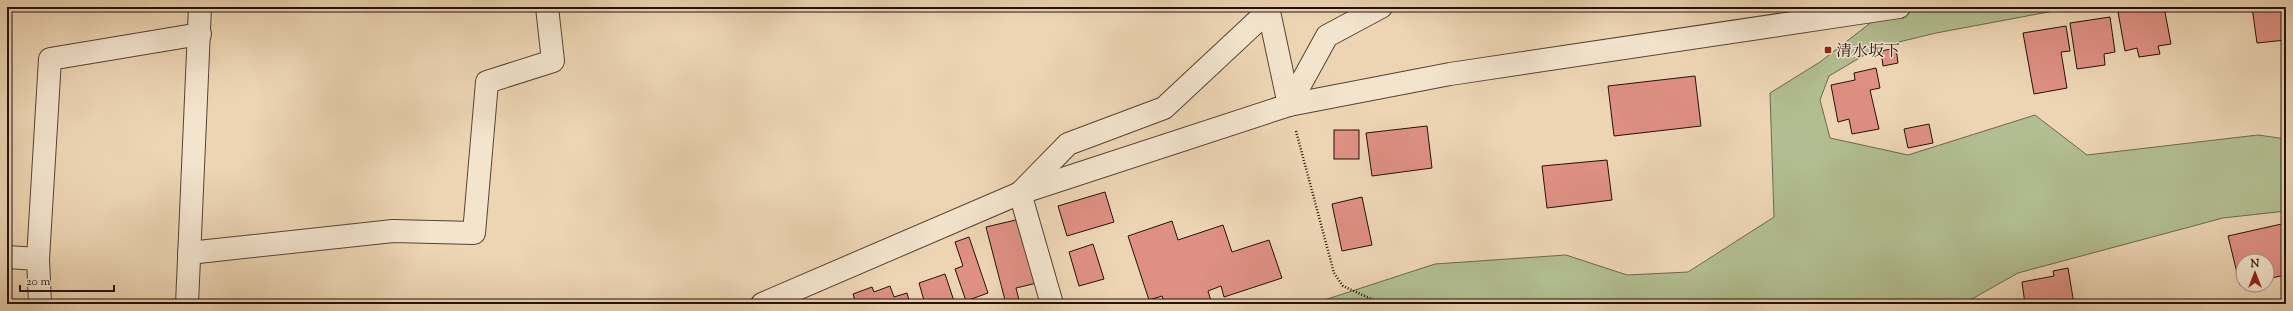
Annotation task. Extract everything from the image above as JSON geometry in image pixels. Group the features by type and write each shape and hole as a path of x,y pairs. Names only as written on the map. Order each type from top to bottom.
{"street":[{"path":"187,304 200,7"},
{"path":"189,253 394,231 474,233 488,82 553,60 547,7"},
{"path":"1289,105 1327,36 1381,7"},
{"path":"762,304 1020,193 1289,105 1450,74 1899,7"},
{"path":"1269,9 1289,105"},
{"path":"1020,193 1068,144 1164,108 1269,9"},
{"path":"40,304 38,259 50,59 200,34"},
{"path":"1020,193 1052,304"},
{"path":"7,257 38,259"}],"path":[{"path":"1289,105 1334,273 1343,286 1382,304"}],"green space":[{"path":"1891,7 2075,7 1936,33 1878,47 1829,76 1820,100 1830,138 1908,155 2035,115 2087,155 2258,135 2286,139 2286,211 2223,218 2018,273 1963,304 1312,304 1435,264 1566,255 1627,275 1688,272 1774,217 1770,93 1820,62"}],"building":[{"path":"2149,7 2164,7 2171,44 2158,46 2160,54 2139,57 2137,48 2125,51 2118,12"},
{"path":"2252,7 2286,7 2286,40 2257,43"},
{"path":"2110,17 2115,52 2104,54 2105,65 2077,69 2070,23"},
{"path":"2066,26 2070,51 2061,52 2067,88 2034,94 2023,33"},
{"path":"1896,48 1898,63 1883,66 1881,51"},
{"path":"1876,68 1880,88 1870,90 1879,129 1852,134 1849,119 1838,122 1831,85 1855,80 1854,73"},
{"path":"1695,76 1701,126 1614,136 1608,86"},
{"path":"1929,124 1933,143 1908,148 1904,129"},
{"path":"1427,126 1432,168 1372,176 1366,133"},
{"path":"1334,130 1359,130 1359,159 1334,159"},
{"path":"1607,160 1612,200 1547,208 1542,166"},
{"path":"1105,192 1114,222 1067,236 1058,206"},
{"path":"1362,197 1372,245 1342,251 1332,204"},
{"path":"1020,219 1037,283 1016,288 1020,304 1006,304 986,227"},
{"path":"1172,221 1178,240 1223,225 1232,252 1269,240 1282,278 1224,297 1221,286 1208,291 1212,304 1165,304 1162,296 1149,300 1128,236"},
{"path":"2286,223 2286,256 2284,256 2286,265 2283,266 2285,275 2275,277 2275,253 2235,253 2235,265 2228,236"},
{"path":"969,237 988,293 966,301 955,269 963,266 955,242"},
{"path":"1093,244 1104,279 1079,286 1069,252"},
{"path":"2068,268 2074,304 2025,304 2022,282 2054,276 2053,271"},
{"path":"945,274 955,304 925,304 919,283"},
{"path":"890,286 894,297 907,293 910,304 856,304 853,294 872,287 874,292"}],"place":[{"name":"清水坂下","path":"1828,50"}]}
